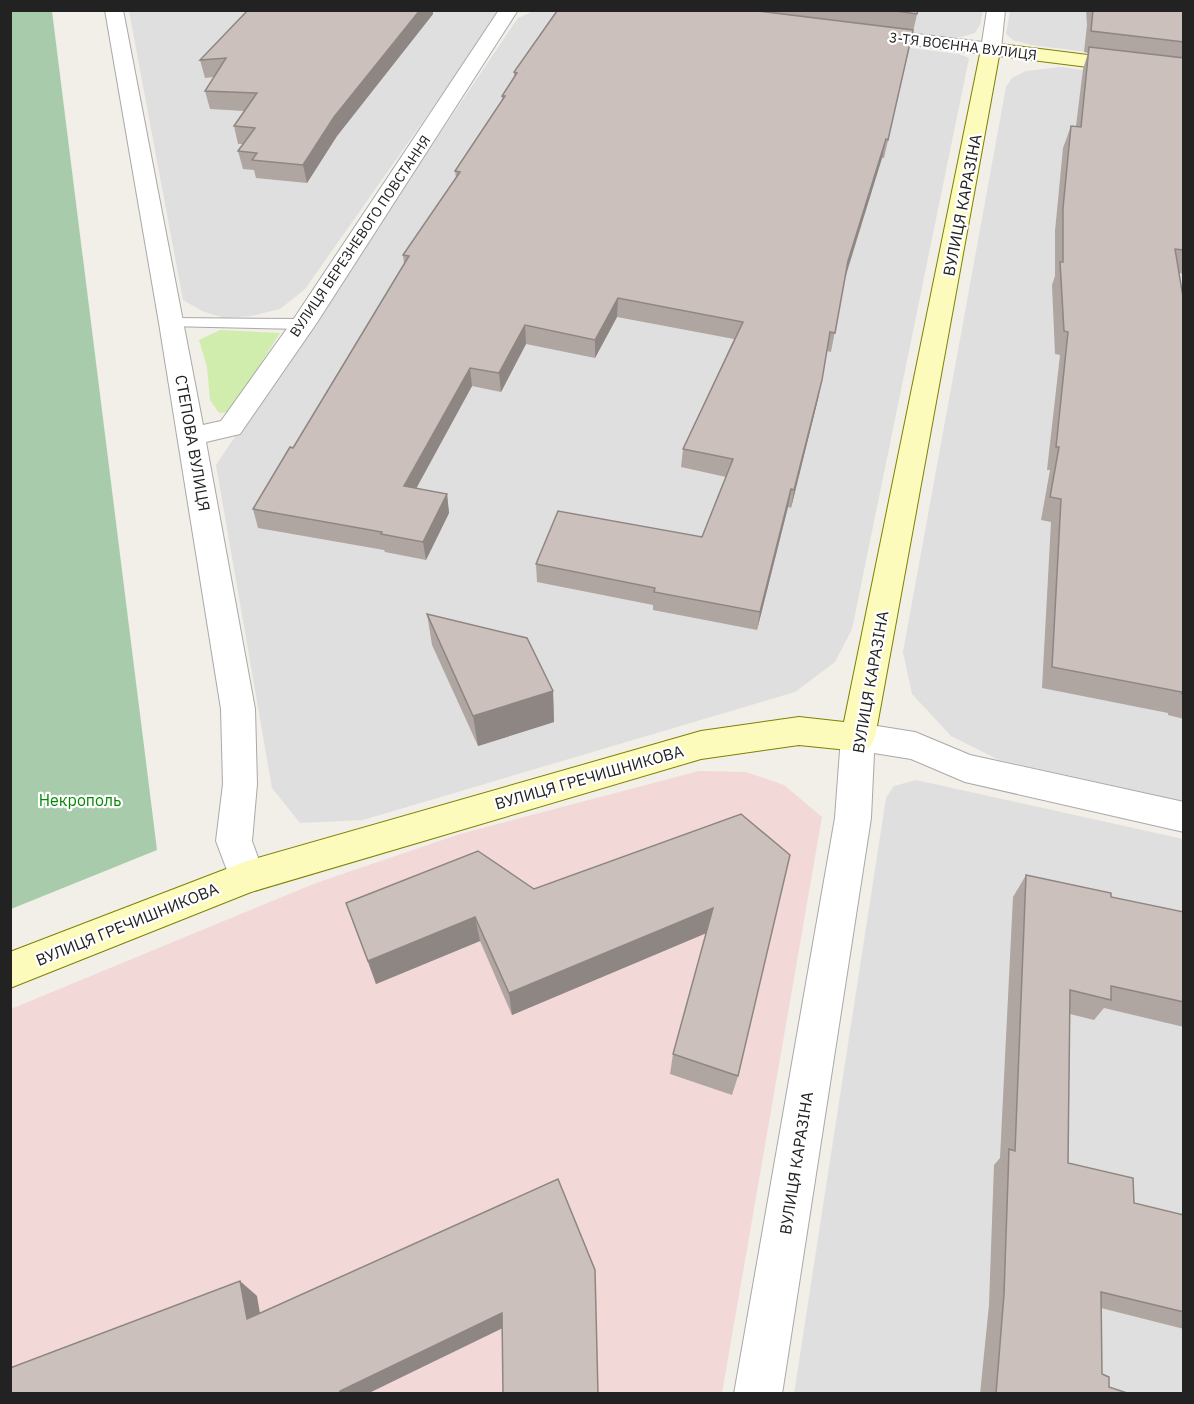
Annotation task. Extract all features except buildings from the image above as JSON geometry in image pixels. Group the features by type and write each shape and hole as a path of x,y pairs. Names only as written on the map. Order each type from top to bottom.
{"main road":[{"name":"3-ТЯ ВОЄННА ВУЛИЦЯ","path":"991,50 1184,73"},
{"name":"ВУЛИЦЯ КАРАЗІНА","path":"858,736 991,50"},
{"name":"ВУЛИЦЯ ГРЕЧИШНИКОВА","path":"10,970 247,877 701,745 800,731 858,736"}],"street":[{"name":"СТЕПОВА ВУЛИЦЯ","path":"114,10 172,323 238,709 240,784 234,841 247,877"},
{"name":"ВУЛИЦЯ БЕРЕЗНЕВОГО ПОВСТАННЯ","path":"191,436 230,428 303,324 509,10"},
{"name":"ВУЛИЦЯ КАРАЗІНА","path":"991,50 996,10"},
{"name":"3-ТЯ ВОЄННА ВУЛИЦЯ","path":"849,32 991,50"},
{"name":"ВУЛИЦЯ КАРАЗІНА","path":"758,1394 853,818 858,736"},
{"name":"ВУЛИЦЯ ГРЕЧИШНИКОВА","path":"858,736 915,746 965,768 1184,817"}],"lane":[{"path":"172,323 303,324"}],"shaded area":[{"path":"129,11 497,11 493,22 305,289 280,309 251,316 224,318 202,311 183,300"},
{"path":"534,11 602,11 959,54 969,58 852,629 835,662 795,692 363,820 300,823 272,788 216,465 518,18"},
{"path":"737,11 983,11 980,25 975,33 961,37 947,37"},
{"path":"1010,11 1183,11 1183,64 1031,45 1013,40 1006,34"},
{"path":"1060,67 1183,83 1183,801 999,760 951,736 912,694 903,652 1006,87 1012,78 1026,71"},
{"path":"699,771 746,772 784,785 822,817 722,1393 11,1394 11,1009 316,883 460,834"},
{"path":"916,780 1183,839 1183,1393 794,1394 886,798 894,786"}],"green space":[{"name":"Некрополь","path":"10,11 52,11 157,850 11,909"},
{"path":"220,330 280,333 236,403 228,412 219,413 210,400 207,367 199,340"}]}
